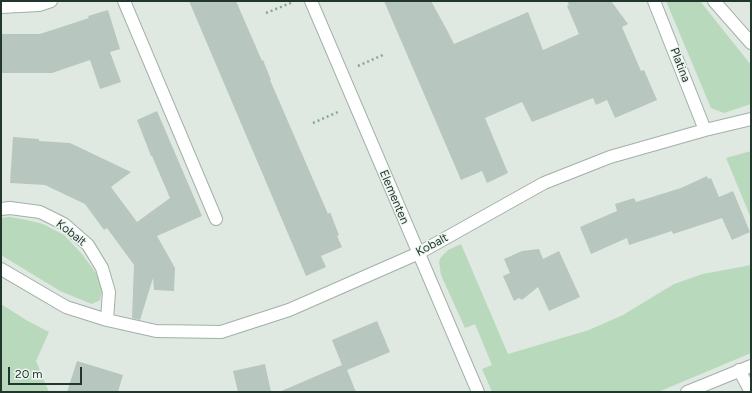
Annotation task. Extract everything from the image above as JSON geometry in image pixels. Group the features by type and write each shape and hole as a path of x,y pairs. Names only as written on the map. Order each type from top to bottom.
{"street":[{"path":"1,7 51,1"},
{"path":"124,1 216,219"},
{"name":"Elementen","path":"311,1 478,392"},
{"name":"Platina","path":"654,1 705,130"},
{"path":"714,1 751,43"},
{"name":"Kobalt","path":"1,269 66,307 107,320 156,331 221,332 289,310 419,253 544,184 610,157 705,130 751,119"},
{"name":"Kobalt","path":"1,209 10,208 40,212 64,224 88,244 102,268 109,292 107,320"},
{"path":"687,392 751,366"},
{"path":"739,370 751,392"}],"path":[{"path":"266,13 295,1"},
{"path":"342,73 385,54"},
{"path":"313,123 355,105"}],"green space":[{"path":"666,1 700,1 751,65 751,104 724,113 711,108"},
{"path":"751,151 751,218 726,158"},
{"path":"10,217 43,224 64,235 82,254 98,276 102,291 100,300 92,304 60,291 1,255 1,218"},
{"path":"461,244 508,354 589,330 623,315 674,284 703,274 751,265 751,353 658,392 492,392 482,369 492,365 475,324 465,328 441,275 439,262 441,257 448,250"},
{"path":"1,304 26,320 49,332 36,361 49,392 1,392"}],"building":[{"path":"189,1 236,1 262,61 263,60 270,80 328,214 330,212 339,235 337,236 342,247 321,256 326,267 306,276"},
{"path":"384,1 431,1 454,44 528,12 543,50 579,34 567,6 569,5 567,1 611,1 628,24 622,27 641,71 644,70 657,100 615,118 607,100 596,105 593,98 532,122 522,102 485,118 508,173 487,183 482,171 461,180"},
{"path":"108,10 120,49 110,52 121,82 100,89 90,60 52,73 1,73 1,34 40,34 89,18 88,16"},
{"path":"157,111 202,216 157,236 175,268 174,291 154,290 153,278 140,320 132,318 134,265 107,228 104,230 85,204 45,185 10,183 13,137 39,139 39,141 70,143 131,172 111,187 137,222 170,198 137,120"},
{"path":"707,176 708,179 711,178 719,197 733,191 750,232 732,240 722,218 673,234 672,231 629,245 627,238 591,254 580,227 617,211 615,204 634,198 636,202 681,188"},
{"path":"539,249 543,259 559,251 580,297 549,311 538,287 522,300 519,298 514,301 503,276 510,273 504,259 522,251"},
{"path":"377,321 390,352 347,370 356,392 279,392 342,365 332,340"},
{"path":"77,361 123,375 118,392 67,392"},
{"path":"265,364 271,392 238,392 233,371"}]}
